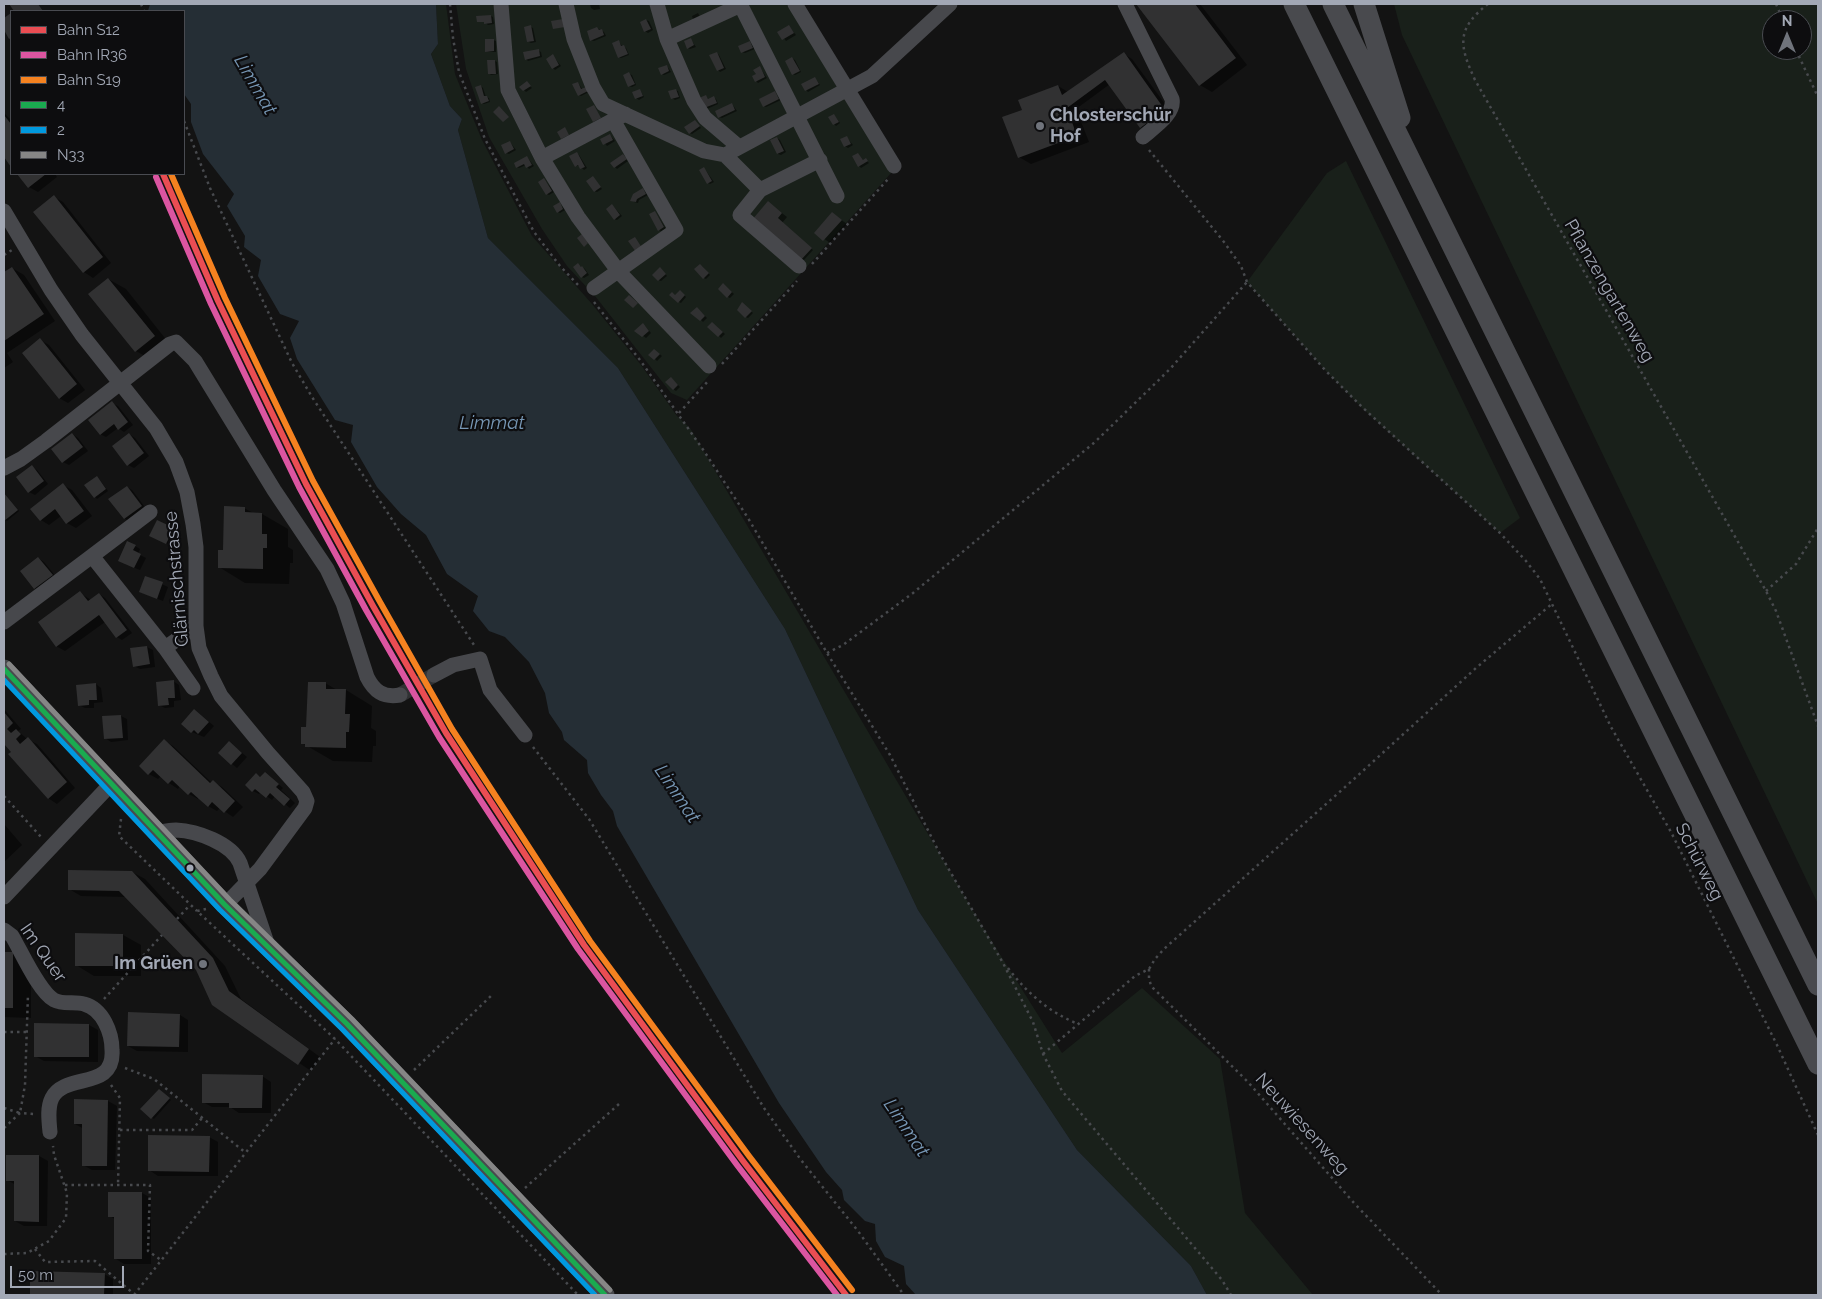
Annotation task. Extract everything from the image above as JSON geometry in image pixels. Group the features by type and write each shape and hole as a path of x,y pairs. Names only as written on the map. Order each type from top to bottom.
{"highway":[{"path":"1294,4 1818,1064"},
{"path":"1333,4 1818,986"},
{"path":"1364,4 1418,176"}],"main road":[{"path":"4,669 225,905 347,1024 605,1295"}],"street":[{"path":"501,4 508,90 542,158 578,217 619,272 713,371"},
{"path":"566,4 574,39 593,87 604,104 619,117 704,151 725,155 760,190"},
{"path":"657,4 667,39 694,101 704,118 740,147"},
{"path":"667,39 741,4 837,196"},
{"path":"795,4 894,166"},
{"path":"725,155 872,76 950,4"},
{"path":"1125,4 1172,98 1173,104 1170,112 1143,137"},
{"path":"589,292 676,230 619,117"},
{"path":"542,158 619,117"},
{"path":"804,269 740,215 760,190 820,160"},
{"name":"Glärnischstrasse","path":"4,212 51,290 82,335 156,428 176,462 187,492 196,547 196,626 199,648 222,696 268,753 304,792 307,801 305,808 260,869 225,905"},
{"path":"4,468 46,441 120,382 170,344 176,342 195,361 274,490 327,570 343,603 372,687 382,695 391,697 400,695"},
{"path":"4,622 150,512"},
{"path":"92,556 165,648 193,688"},
{"path":"165,648 196,626"},
{"path":"434,675 453,665 480,659 490,690 525,736"},
{"path":"4,897 111,784"},
{"path":"156,832 176,830 192,834 227,846 238,857 270,950"},
{"name":"Im Quer","path":"4,930 12,936 43,990 54,1000 83,1004 95,1009"},
{"path":"50,1132 49,1114 52,1099 57,1091 107,1069 112,1041 107,1026 95,1009"}],"path":[{"path":"450,4 459,72 485,139 534,232 560,266 589,292 635,352 679,413 748,518 827,654 890,754 940,854 1004,963 1033,1022 1043,1054 1062,1091 1222,1280 1232,1295"},
{"name":"Pflanzengartenweg","path":"1488,4 1476,14 1464,30 1463,50 1475,80 1766,590 1776,611 1818,726"},
{"path":"1801,60 1818,97"},
{"path":"185,125 210,188 292,363 312,397 478,651 480,659"},
{"name":"Schürweg","path":"1143,137 1148,149 1224,242 1241,266 1247,282 1331,377 1514,548 1540,579 1607,720 1651,795 1697,884 1777,1045 1818,1135"},
{"path":"679,413 713,371 804,269 894,173 894,166"},
{"path":"827,654 843,645 913,593 1095,442 1170,369 1247,282"},
{"path":"1766,590 1796,564 1818,528"},
{"path":"1043,1054 1135,976 1149,969 1154,959 1476,668 1552,604"},
{"path":"525,736 589,819 764,1108 801,1160 858,1231 904,1295"},
{"path":"4,796 50,847"},
{"path":"119,836 335,1039 578,1295"},
{"path":"177,919 190,904"},
{"path":"197,911 225,905"},
{"path":"95,1009 162,935"},
{"path":"1004,963 1026,990 1059,1016 1078,1024"},
{"name":"Neuwiesenweg","path":"1149,969 1148,978 1151,986 1248,1082 1354,1203 1442,1295"},
{"path":"4,1128 20,1113 25,1085 28,994"},
{"path":"402,1081 492,995"},
{"path":"4,1032 27,1032"},
{"path":"35,1249 46,1262 95,1261 134,1295 335,1039"},
{"path":"107,1069 154,1080 246,1153"},
{"path":"107,1069 120,1098 118,1185"},
{"path":"515,1200 620,1104"},
{"path":"4,1108 20,1113 49,1114"},
{"path":"120,1130 192,1130 202,1118"},
{"path":"4,1254 27,1253 49,1241 66,1218 67,1193 54,1155 50,1132"},
{"path":"65,1185 150,1185 148,1251 161,1260"}],"shaded area":[{"path":"436,4 446,4 455,74 482,140 532,236 592,304 641,365 677,416 690,428 979,921 1062,1053 1142,988 1220,1059 1245,1213 1313,1295 1207,1295 1191,1266 1077,1150 918,910 785,629 618,368 488,238 458,130 462,119 450,106 431,54 438,44"},
{"path":"456,4 791,4 837,87 892,172 687,400 671,393 595,296 567,266 542,229 489,137 466,69"},
{"path":"1394,4 1818,4 1818,904 1402,35"},
{"path":"1346,161 1520,518 1500,533 1362,408 1325,370 1247,282 1327,173"}],"water":[{"name":"Limmat","path":"150,4 436,4 438,44 431,54 450,106 462,119 458,130 488,238 618,368 785,629 918,910 1077,1150 1191,1266 1207,1295 916,1295 906,1284 904,1266 885,1257 876,1241 875,1224 865,1221 844,1200 842,1190 826,1172 779,1103 617,826 613,811 588,773 587,760 564,740 562,732 549,713 545,693 529,662 505,637 489,631 473,611 478,596 447,574 426,535 401,514 377,487 351,442 353,425 335,420 297,359 290,338 299,321 280,314 258,276 261,260 244,247 245,236 227,206 234,194 203,154 191,122 191,104 185,95 185,10 148,10"}],"building":[{"path":"9,4 38,4 42,10 13,10"},
{"path":"1136,4 1195,4 1236,58 1199,86"},
{"path":"10,14 9,39 4,30 4,18"},
{"path":"491,15 492,23 484,24 484,22 477,22 476,16"},
{"path":"563,19 565,27 553,29 551,21"},
{"path":"646,19 651,29 644,32 640,22"},
{"path":"531,25 534,41 527,42 524,27"},
{"path":"789,25 794,33 782,40 777,32"},
{"path":"597,27 599,30 602,29 604,35 590,41 587,31"},
{"path":"691,38 694,45 687,49 684,41"},
{"path":"485,39 494,39 494,51 485,52"},
{"path":"619,40 621,46 624,45 628,54 618,58 612,43"},
{"path":"750,41 753,48 741,53 738,46"},
{"path":"539,49 540,56 525,60 523,52"},
{"path":"717,52 724,68 717,71 709,55"},
{"path":"1124,52 1165,110 1140,128 1105,80 1067,108 1077,136 1018,158 1002,117 1022,110 1018,100 1058,85 1062,95"},
{"path":"553,54 559,65 552,69 546,59"},
{"path":"792,57 800,71 792,75 785,61"},
{"path":"487,60 495,60 496,74 488,74"},
{"path":"667,65 669,71 661,75 658,68"},
{"path":"760,66 765,77 755,82 752,76 756,74 753,70"},
{"path":"629,72 635,84 628,87 623,75"},
{"path":"815,77 819,84 805,91 801,84"},
{"path":"527,81 531,86 523,91 519,87"},
{"path":"578,82 581,89 586,87 588,91 578,96 572,84"},
{"path":"481,85 484,96 487,96 489,101 481,104 475,87"},
{"path":"640,89 643,96 635,99 632,92"},
{"path":"676,89 679,97 671,99 668,91"},
{"path":"775,91 779,99 763,107 759,99"},
{"path":"706,95 708,99 714,96 717,103 704,108 699,98"},
{"path":"732,103 735,110 718,118 715,111"},
{"path":"594,105 601,118 593,122 586,109"},
{"path":"499,106 509,117 503,122 493,112"},
{"path":"834,114 839,122 833,125 828,117"},
{"path":"4,115 10,123 10,166 4,157"},
{"path":"695,120 700,126 689,134 684,127"},
{"path":"565,127 569,135 561,139 557,132"},
{"path":"610,134 613,140 603,145 600,139"},
{"path":"847,136 851,144 844,147 840,139"},
{"path":"777,137 784,151 777,154 770,140"},
{"path":"510,141 514,149 505,154 501,145"},
{"path":"577,152 585,167 580,169 578,165 575,167 569,156"},
{"path":"858,153 863,160 866,158 868,161 858,167 852,156"},
{"path":"623,154 627,159 614,168 610,163"},
{"path":"527,156 532,165 526,168 524,164 516,168 514,163"},
{"path":"704,167 712,181 707,184 699,170"},
{"path":"18,175 45,175 28,188"},
{"path":"593,176 601,187 594,192 586,181"},
{"path":"544,178 552,191 546,195 538,182"},
{"path":"643,188 646,194 637,199 636,202 630,201 633,194"},
{"path":"54,195 103,257 83,273 33,212"},
{"path":"768,201 782,213 778,218 812,248 800,261 752,220"},
{"path":"560,202 563,209 557,213 553,206"},
{"path":"612,204 620,215 614,220 606,209"},
{"path":"655,211 664,227 658,231 649,214"},
{"path":"832,212 842,220 823,241 814,233"},
{"path":"582,234 588,243 584,247 577,238"},
{"path":"635,237 642,248 636,252 628,241"},
{"path":"578,263 587,273 581,278 573,267"},
{"path":"700,264 709,273 703,279 694,269"},
{"path":"12,267 44,314 4,341 4,272"},
{"path":"660,267 666,274 658,281 652,275"},
{"path":"108,278 155,336 135,352 88,294"},
{"path":"723,283 732,292 727,298 718,289"},
{"path":"680,290 685,295 678,303 669,295 672,292 675,295"},
{"path":"629,295 638,303 633,308 624,300"},
{"path":"742,302 752,311 745,318 737,310"},
{"path":"697,307 705,316 700,321 690,313"},
{"path":"712,322 723,332 718,337 707,327"},
{"path":"643,323 649,331 642,337 634,331"},
{"path":"40,338 77,384 59,399 22,353"},
{"path":"654,349 660,354 654,360 648,355"},
{"path":"671,377 678,385 673,390 665,382"},
{"path":"112,401 128,422 118,430 114,424 100,435 88,420"},
{"path":"72,433 83,447 62,463 51,449"},
{"path":"129,433 144,453 127,466 112,446"},
{"path":"32,465 44,481 28,493 16,477"},
{"path":"97,476 106,489 94,498 84,485"},
{"path":"63,483 84,511 66,524 55,509 40,521 30,509"},
{"path":"127,486 142,506 124,519 108,499"},
{"path":"4,493 18,510 4,521"},
{"path":"224,506 245,507 245,512 262,513 262,534 267,534 267,548 263,548 263,569 218,568 218,550 223,550"},
{"path":"157,520 174,528 166,544 149,536"},
{"path":"127,541 136,545 133,550 141,554 134,568 118,561"},
{"path":"38,557 53,575 34,589 20,571"},
{"path":"145,576 163,582 157,599 139,592"},
{"path":"80,591 88,601 99,593 127,630 116,638 99,615 56,647 38,622"},
{"path":"147,646 150,664 133,667 130,648"},
{"path":"174,680 175,698 168,698 169,705 158,706 156,682"},
{"path":"308,682 326,682 326,689 346,689 345,714 350,714 349,732 346,732 346,748 305,747 305,744 301,744 301,727 306,727"},
{"path":"96,683 97,700 89,700 89,705 78,706 76,685"},
{"path":"194,709 209,722 198,734 194,730 191,733 181,724"},
{"path":"4,712 13,723 7,729 11,733 16,729 21,734 16,739 20,744 28,737 67,782 48,799 8,754 11,752 4,744"},
{"path":"121,715 123,738 104,739 102,716"},
{"path":"164,739 210,783 213,780 235,801 224,813 212,802 208,807 191,792 188,795 172,780 168,784 153,770 148,775 139,766"},
{"path":"229,741 242,753 231,765 218,753"},
{"path":"265,772 279,784 276,787 290,799 284,806 270,793 266,798 255,789 252,792 245,785 256,773 260,777"},
{"name":"Im Grüen","path":"68,870 132,871 213,958 229,991 309,1049 298,1065 212,1005 196,970 119,891 68,890"},
{"path":"75,933 123,934 123,966 75,966"},
{"path":"4,952 13,952 13,1008 4,1008"},
{"path":"128,1012 180,1014 179,1047 127,1046"},
{"path":"34,1023 89,1024 89,1057 34,1057"},
{"path":"202,1074 263,1075 262,1108 229,1108 229,1103 202,1103"},
{"path":"159,1089 170,1098 151,1119 140,1109"},
{"path":"74,1099 108,1100 107,1166 82,1166 82,1124 74,1124"},
{"path":"148,1135 210,1136 209,1172 148,1171"},
{"path":"6,1155 39,1155 39,1222 14,1221 14,1181 6,1181"},
{"path":"108,1192 142,1192 142,1259 114,1259 114,1217 108,1217"},
{"path":"30,1271 105,1273 104,1295 30,1295"}],"tunnel":[{"path":"400,695 434,675"}],"rail line":[{"name":"S12","path":"163,175 218,301 306,484 446,733 584,945 743,1161 846,1295"},
{"name":"S19","path":"171,175 225,298 313,481 452,729 590,941 749,1156 852,1290"},
{"name":"IR36","path":"156,177 211,304 299,487 366,610 439,737 578,949 737,1165 837,1295"}],"transit line":[{"name":"N33","path":"9,664 230,900 352,1019 610,1290"},
{"name":"4","path":"4,669 225,905 347,1024 605,1295"},
{"name":"2","path":"4,680 220,910 342,1029 595,1295"}],"place":[{"name":"Chlosterschür Hof","path":"1040,126"},
{"name":"Im Grüen","path":"203,964"}]}
